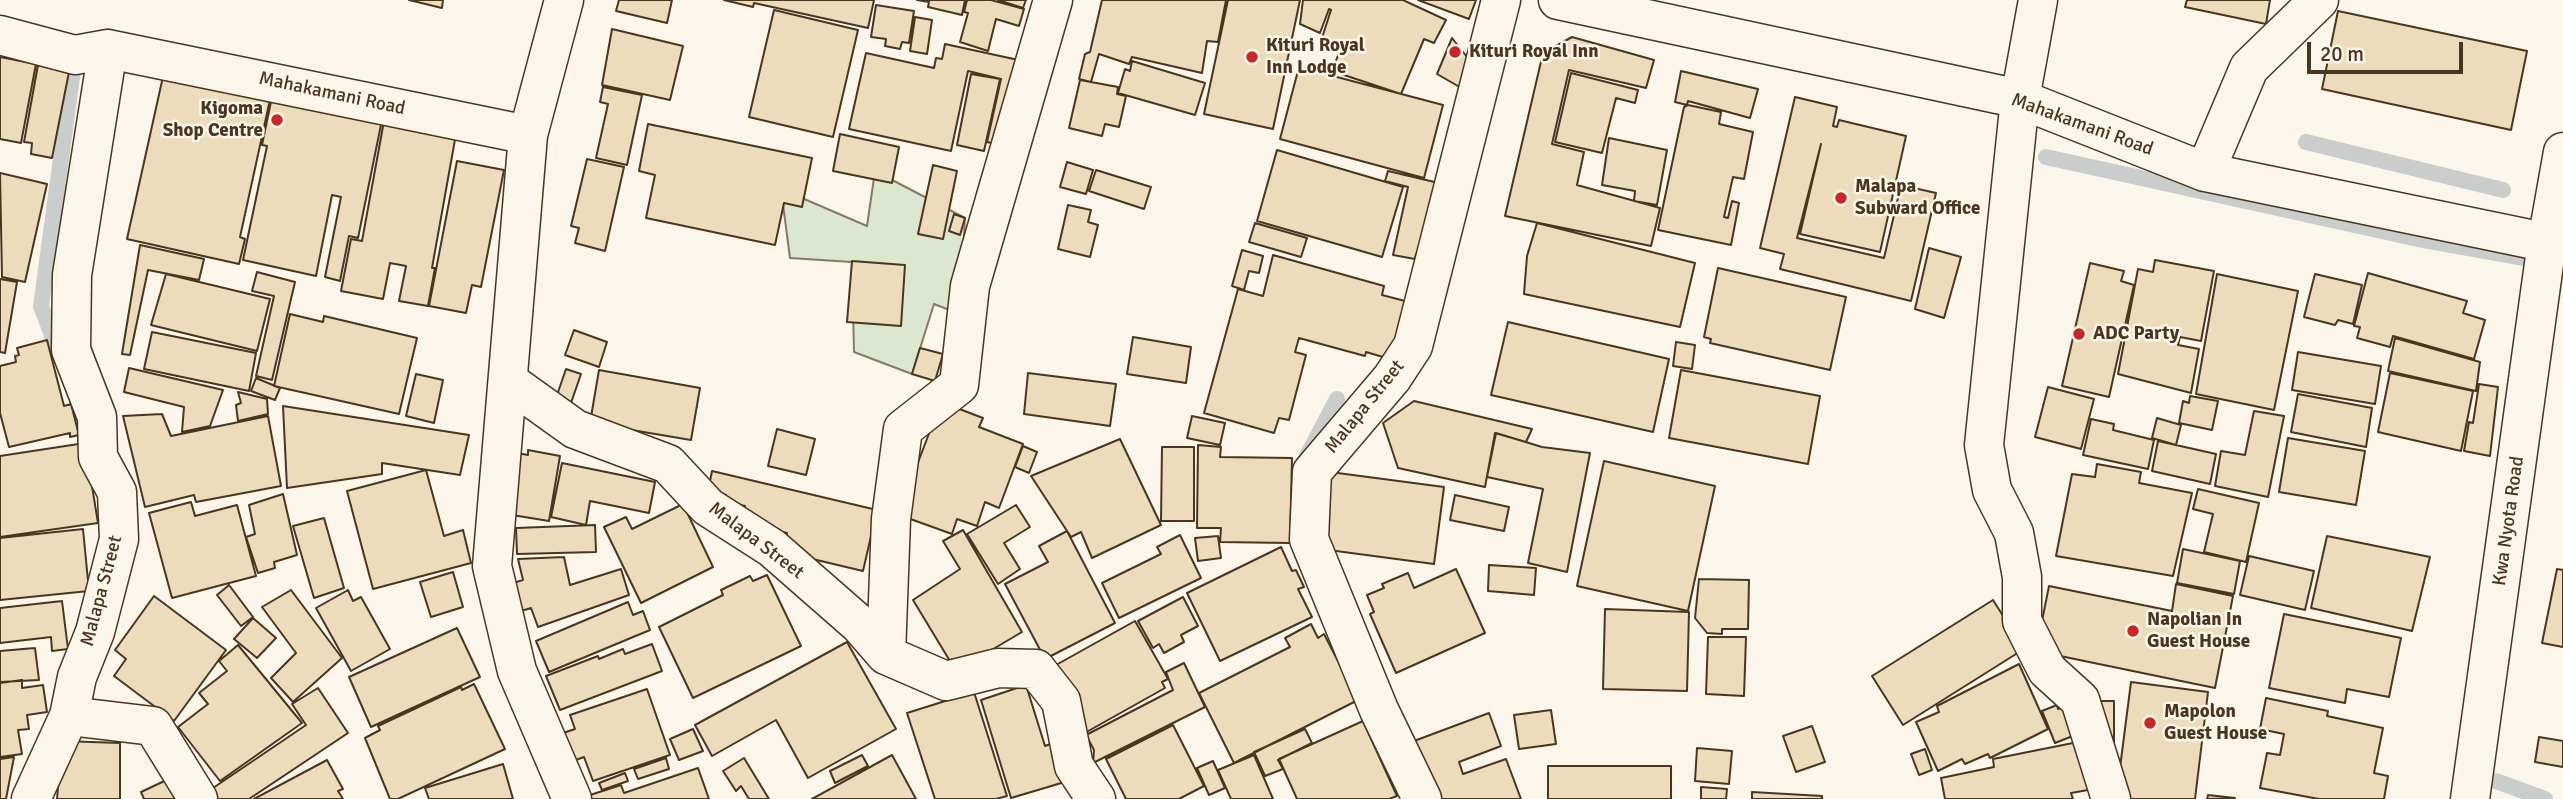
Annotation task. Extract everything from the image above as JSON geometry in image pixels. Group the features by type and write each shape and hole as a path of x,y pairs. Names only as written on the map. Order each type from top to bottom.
{"street":[{"path":"564,0 528,135 492,566 517,671 572,799"},
{"path":"886,655 891,519 903,429 959,385 970,286 1053,0"},
{"name":"Malapa Street","path":"1422,799 1379,710 1309,539 1312,471 1392,378 1413,346 1501,0"},
{"name":"Mahakamani Road","path":"1558,0 2020,99 2205,172 2555,244"},
{"path":"2038,0 2020,99 1984,445 1992,490 2014,533 2022,577 2022,621 2047,670 2080,700 2111,799"},
{"path":"2205,172 2249,68 2319,0"},
{"name":"Mahakamani Road","path":"0,35 75,55 108,49 528,135"},
{"name":"Malapa Street","path":"31,799 69,716 76,677 95,632 119,539 117,492 98,457 97,417 71,350 72,275 108,49"},
{"name":"Kwa Nyota Road","path":"2470,799 2555,244 2563,152"},
{"name":"Malapa Street","path":"508,381 575,429 668,464 708,507 772,548 860,625 886,655 946,681 998,668 1036,669 1061,701 1074,766 1096,799"},
{"path":"69,716 153,726 198,799"}],"green space":[{"path":"875,171 965,218 960,314 934,304 912,374 854,352 852,262 790,258 781,189 867,226"}],"building":[{"path":"409,0 443,0 442,8"},
{"path":"619,0 672,0 667,23 616,11"},
{"path":"724,0 874,0 868,28 754,3 753,7"},
{"path":"917,0 965,0 962,15 928,7 929,2"},
{"path":"967,0 991,0 1024,9 1019,26 996,19 988,51 960,42 968,13 964,12"},
{"path":"998,0 1026,0 1023,8"},
{"path":"1102,0 1226,0 1218,42 1207,41 1202,73 1132,57 1129,64 1099,54 1091,82 1079,79 1085,54 1090,52"},
{"name":"Kituri Royal Inn Lodge","path":"1228,0 1300,0 1273,129 1204,114"},
{"path":"1303,0 1403,0 1446,20 1434,43 1424,39 1401,94 1332,71 1342,45 1322,38 1331,10 1329,9 1320,33 1300,24"},
{"path":"1418,0 1476,0 1469,19"},
{"path":"2187,0 2270,0 2266,24 2185,7"},
{"path":"876,5 914,11 909,43 902,42 900,49 885,46 886,39 871,37"},
{"path":"774,10 858,30 833,137 749,117"},
{"path":"2338,11 2527,51 2511,130 2322,89"},
{"path":"915,17 932,20 927,54 910,51"},
{"path":"612,29 683,46 670,100 602,85"},
{"path":"1572,37 1654,60 1646,88 1569,70 1552,144 1584,152 1577,185 1660,208 1651,246 1505,216 1543,53"},
{"name":"Kituri Royal Inn","path":"1452,38 1475,67 1470,93 1437,74"},
{"path":"945,44 1023,61 1005,146 987,142 1001,79 968,71 951,151 849,129 866,53 934,68 936,58 942,59"},
{"path":"0,57 36,64 21,143 0,139"},
{"path":"1132,61 1205,83 1195,115 1118,93 1125,69 1130,71"},
{"path":"166,63 273,86 240,237 245,239 239,264 127,239"},
{"path":"38,65 69,72 52,158 31,154 32,143 24,142"},
{"path":"1299,67 1443,105 1424,178 1280,139"},
{"path":"1681,71 1758,89 1750,118 1688,101 1687,105 1675,102"},
{"path":"1571,73 1638,90 1635,103 1616,98 1602,153 1555,142"},
{"path":"971,74 1000,79 984,151 957,145"},
{"path":"1080,80 1118,87 1117,94 1126,96 1119,127 1105,124 1102,136 1069,128"},
{"path":"274,87 384,110 358,238 349,236 340,281 325,277 341,197 332,195 316,276 243,260 267,146 262,145"},
{"path":"603,87 642,95 627,165 596,158 608,104 600,102"},
{"path":"1795,97 1837,107 1833,126 1837,127 1839,120 1906,136 1880,252 1800,234 1821,144 1797,238 1884,258 1901,185 1936,193 1911,301 1780,269 1784,254 1760,248"},
{"path":"1688,105 1721,112 1719,124 1753,132 1744,179 1733,177 1724,217 1728,218 1732,201 1739,203 1731,245 1658,230 1684,107"},
{"path":"384,121 456,134 432,268 435,268 428,306 399,301 406,266 390,263 383,299 341,291 351,239 362,241"},
{"path":"648,124 812,158 802,207 784,203 775,245 646,218 655,175 639,171"},
{"path":"840,134 899,147 892,183 833,171"},
{"path":"1609,138 1667,150 1657,205 1634,201 1635,191 1602,185"},
{"path":"1277,150 1403,187 1382,257 1257,221"},
{"path":"587,159 624,167 605,251 575,243 579,228 571,226"},
{"path":"457,161 504,170 481,287 472,285 466,313 429,306"},
{"path":"1067,162 1093,170 1086,194 1060,187"},
{"path":"933,165 957,171 943,239 918,234"},
{"path":"1096,170 1151,187 1144,209 1089,191"},
{"path":"1388,171 1443,184 1426,257 1416,254 1415,259 1393,255 1408,187 1385,181"},
{"path":"0,173 47,184 25,282 2,277"},
{"path":"1068,205 1091,210 1088,222 1098,225 1090,257 1058,249"},
{"path":"954,214 965,218 960,235 949,231"},
{"path":"1255,223 1307,238 1301,257 1249,242"},
{"path":"1537,223 1695,263 1680,327 1524,294 1527,256"},
{"path":"140,245 204,259 199,280 148,270 130,355 122,354"},
{"path":"1929,248 1961,257 1944,318 1915,309"},
{"path":"1242,250 1263,256 1259,273 1249,271 1244,290 1232,286"},
{"path":"1273,255 1384,286 1382,295 1405,301 1390,359 1366,352 1365,356 1299,338 1295,352 1306,355 1289,420 1279,418 1274,433 1204,413 1238,289 1263,296"},
{"path":"2155,260 2214,271 2201,341 2180,337 2178,345 2199,349 2191,393 2118,374 2138,269 2153,272"},
{"path":"852,261 905,265 901,326 847,322"},
{"path":"2090,263 2124,271 2121,281 2134,285 2109,397 2062,386"},
{"path":"1718,268 1846,297 1830,370 1710,343 1711,339 1704,337"},
{"path":"257,272 295,282 272,380 256,376 274,296 252,291"},
{"path":"2368,273 2467,301 2463,313 2485,320 2474,359 2393,336 2390,347 2357,338 2360,327 2354,326"},
{"path":"166,274 270,299 257,351 151,325"},
{"path":"2217,274 2298,291 2274,410 2196,394"},
{"path":"2315,274 2362,285 2353,324 2338,320 2335,325 2304,317"},
{"path":"0,279 17,282 5,353 0,352"},
{"path":"290,314 323,322 324,316 417,338 399,414 274,386"},
{"path":"1508,322 1669,359 1653,432 1491,395"},
{"path":"574,330 607,342 599,367 565,355"},
{"path":"152,332 256,353 249,391 144,369"},
{"path":"1133,337 1191,347 1186,383 1127,374"},
{"path":"2395,338 2480,362 2476,391 2388,371"},
{"path":"47,340 64,406 71,404 79,435 70,437 70,433 9,447 0,413 0,366 16,362 15,356 19,355 17,348"},
{"path":"1676,342 1695,345 1692,369 1673,366"},
{"path":"920,348 943,354 935,381 912,374"},
{"path":"2298,352 2381,366 2375,404 2292,390"},
{"path":"129,368 223,390 210,426 182,432 184,407 124,392"},
{"path":"566,369 581,374 571,403 556,398"},
{"path":"599,370 700,388 691,440 590,423"},
{"path":"1681,370 1820,396 1808,464 1669,438"},
{"path":"1028,373 1116,384 1110,426 1024,414"},
{"path":"2390,373 2473,391 2461,451 2378,432"},
{"path":"416,374 443,380 434,423 406,416"},
{"path":"256,378 280,388 275,400 251,391"},
{"path":"2479,384 2498,387 2490,456 2464,451 2469,422 2473,423"},
{"path":"2048,387 2094,399 2081,449 2035,437"},
{"path":"238,392 267,399 268,414 238,421 236,405 241,403"},
{"path":"2298,394 2372,408 2366,447 2291,432"},
{"path":"2190,396 2218,401 2212,430 2179,423 2183,401 2189,403"},
{"path":"1414,401 1532,429 1526,442 1495,433 1485,487 1398,468 1383,423"},
{"path":"941,402 983,418 979,427 1023,444 999,508 985,502 977,526 957,519 952,534 902,516 906,494"},
{"path":"283,406 469,435 460,475 382,463 382,474 287,488"},
{"path":"2254,411 2284,416 2268,497 2215,486 2221,451 2245,455"},
{"path":"162,414 171,436 268,416 281,486 196,502 194,495 145,507 123,416"},
{"path":"1192,416 1225,423 1220,445 1187,438"},
{"path":"2157,418 2181,425 2176,445 2152,438"},
{"path":"2091,419 2114,424 2113,430 2154,440 2148,469 2083,455"},
{"path":"777,429 815,439 806,475 768,466"},
{"path":"1496,433 1542,447 1590,453 1567,572 1528,563 1543,489 1487,477"},
{"path":"2288,438 2365,451 2356,505 2279,492"},
{"path":"1120,439 1161,525 1092,558 1081,532 1071,537 1031,476"},
{"path":"2158,441 2216,454 2210,484 2152,471"},
{"path":"85,443 98,523 0,537 0,456"},
{"path":"1198,445 1221,447 1220,457 1292,458 1290,543 1220,542 1221,528 1197,528"},
{"path":"1023,446 1037,452 1029,473 1015,467"},
{"path":"1162,447 1194,447 1194,521 1161,521"},
{"path":"528,450 560,456 549,521 506,514 517,453 528,455"},
{"path":"1604,461 1715,486 1688,611 1577,586"},
{"path":"562,463 655,482 649,513 590,501 586,525 551,517"},
{"path":"2097,464 2141,472 2139,483 2192,493 2173,576 2056,556 2072,474 2095,477"},
{"path":"426,470 444,536 463,530 471,563 373,589 347,491"},
{"path":"712,471 877,510 863,571 783,552 787,533 753,525 743,514 745,506 724,501 726,495 708,491"},
{"path":"1330,472 1444,487 1434,564 1321,549"},
{"path":"2198,489 2259,503 2246,562 2204,552 2213,514 2193,509"},
{"path":"283,494 297,555 274,562 275,568 258,573 246,537 255,534 249,505"},
{"path":"1455,495 1509,507 1504,531 1450,520"},
{"path":"191,502 195,516 237,505 256,576 172,598 149,513"},
{"path":"683,504 713,567 641,603 604,527 626,517 632,529"},
{"path":"1016,505 1030,527 1004,543 1020,569 998,584 967,534"},
{"path":"324,518 344,588 314,598 293,526"},
{"path":"595,525 596,552 517,554 516,528"},
{"path":"83,529 89,591 0,600 0,538"},
{"path":"963,530 1022,632 956,671 913,600 960,569 943,541"},
{"path":"1067,531 1115,623 1045,659 1005,584 1048,562 1039,546"},
{"path":"1180,535 1201,578 1119,618 1102,583 1161,554 1157,547"},
{"path":"1218,536 1221,558 1198,561 1195,538"},
{"path":"2327,536 2430,557 2412,631 2311,608"},
{"path":"1281,547 1292,571 1296,570 1304,587 1298,589 1312,617 1220,661 1187,593"},
{"path":"2183,549 2240,561 2234,594 2177,583"},
{"path":"2249,556 2314,571 2305,610 2240,595"},
{"path":"564,557 570,585 621,569 629,595 538,627 531,608 518,612 510,584 523,580 518,559"},
{"path":"1489,565 1536,568 1534,595 1488,591"},
{"path":"1456,569 1485,633 1396,673 1370,614 1374,612 1367,595 1384,588 1382,584 1408,573 1414,588"},
{"path":"2557,569 2563,570 2563,647 2542,643"},
{"path":"453,572 463,607 431,617 420,582"},
{"path":"767,575 801,646 693,698 659,627 723,595 721,590 750,576 753,581"},
{"path":"1699,579 1749,580 1748,629 1722,629 1722,634 1707,633 1695,618"},
{"name":"Napolian In Guest House","path":"2176,584 2233,596 2215,688 2036,651 2049,586 2172,611"},
{"path":"229,585 253,617 241,626 217,595"},
{"path":"291,590 342,658 293,702 271,678 296,653 262,607"},
{"path":"348,590 353,601 361,597 390,649 351,671 316,608"},
{"path":"154,596 226,650 174,721 114,676 126,659 115,650"},
{"path":"1183,597 1198,626 1181,635 1184,642 1164,653 1159,644 1153,648 1138,621"},
{"path":"1993,600 2024,649 1903,725 1872,676"},
{"path":"62,601 68,649 52,651 51,637 0,643 0,608"},
{"path":"628,602 633,615 643,611 650,630 549,672 536,641"},
{"path":"1605,609 1689,612 1687,691 1603,689"},
{"path":"2284,614 2401,638 2389,697 2347,689 2345,703 2269,688"},
{"path":"253,618 276,638 257,658 234,639"},
{"path":"1135,621 1168,679 1162,682 1165,688 1083,734 1047,670"},
{"path":"1311,624 1318,638 1324,634 1358,700 1234,763 1199,693 1290,647 1285,638"},
{"path":"457,628 480,677 371,727 349,677"},
{"path":"1708,637 1746,637 1744,696 1706,694"},
{"path":"847,642 896,729 808,778 776,720 712,756 695,725"},
{"path":"652,644 662,671 560,710 546,676 598,656 599,659 623,649 625,654"},
{"path":"238,645 302,723 220,781 178,727 208,704 199,693 227,671 219,661"},
{"path":"35,648 39,680 0,682 0,651"},
{"path":"1184,663 1205,707 1093,763 1094,750 1086,735 1173,690 1166,672"},
{"path":"2019,664 2048,729 1990,758 1988,754 1965,764 1962,759 1938,771 1916,722 1939,712 1937,706"},
{"path":"22,680 22,688 43,685 47,712 27,715 29,729 18,730 22,754 0,757 0,683"},
{"path":"2131,682 2208,692 2195,799 2116,799"},
{"path":"474,684 505,749 398,799 390,799 365,738 380,730 378,726 461,687 462,690"},
{"path":"1026,685 1045,746 1056,742 1068,781 1011,798 981,700"},
{"path":"318,688 348,733 249,799 210,799 208,795 215,791 213,788 306,725 292,704"},
{"path":"647,689 670,755 593,781 584,757 565,764 560,734 575,729 570,715"},
{"path":"974,692 1007,796 996,799 935,799 907,713"},
{"path":"2266,698 2328,711 2327,716 2383,728 2374,773 2388,776 2384,799 2319,799 2260,788 2267,753 2280,755 2284,734 2260,729"},
{"path":"2096,701 2114,701 2114,752"},
{"path":"2057,705 2058,709 2064,706 2088,730 2055,743 2042,711"},
{"path":"1551,710 1556,744 1519,749 1514,715"},
{"path":"1489,713 1501,746 1459,762 1463,774 1506,759 1521,799 1436,799 1414,741"},
{"path":"1363,721 1397,796 1389,799 1297,799 1279,759"},
{"path":"1173,725 1204,786 1179,799 1126,799 1106,759"},
{"path":"1812,726 1825,762 1796,772 1783,736"},
{"path":"693,729 703,751 679,760 670,739"},
{"path":"1305,729 1312,743 1278,760 1283,769 1265,776 1254,752"},
{"path":"2539,737 2563,741 2563,767 2535,762"},
{"path":"62,741 120,743 120,799 57,799"},
{"path":"2078,742 2088,790 2071,793 2073,799 1945,799 1941,778 1994,767 1993,759"},
{"path":"1697,748 1732,751 1729,784 1695,781"},
{"path":"1925,749 1932,770 1919,775 1911,754"},
{"path":"862,755 868,766 835,783 830,771"},
{"path":"892,755 916,799 812,799"},
{"path":"1254,755 1273,799 1231,799 1218,770"},
{"path":"14,757 6,799 0,799 0,759"},
{"path":"666,758 669,769 638,779 634,769"},
{"path":"744,758 769,799 749,799 741,786 736,791 723,771"},
{"path":"327,760 343,789 338,791 343,799 254,799"},
{"path":"1213,761 1225,788 1209,795 1197,768"},
{"path":"503,764 513,799 429,799 425,788"},
{"path":"1548,766 1671,766 1671,799 1548,799"},
{"path":"698,768 709,799 588,799 587,796 621,785 624,793"},
{"path":"625,773 628,781 602,790 599,783"},
{"path":"173,777 183,799 144,799 141,792"},
{"path":"1701,787 1727,789 1726,799 1701,799"},
{"path":"1752,792 1822,796 1822,799 1752,799"},
{"path":"2208,795 2235,798 2207,799"}],"waterway":[{"path":"59,354 41,306 75,55"},
{"path":"2306,142 2503,190"},
{"path":"2046,157 2418,239 2547,262"},
{"path":"1307,456 1337,399"},
{"path":"2496,781 2545,799"}],"place":[{"name":"Kituri Royal Inn","path":"1455,52"},
{"name":"Kituri Royal Inn Lodge","path":"1252,57"},
{"name":"Kigoma Shop Centre","path":"277,120"},
{"name":"Malapa Subward Office","path":"1841,198"},
{"name":"ADC Party","path":"2079,334"},
{"name":"Napolian In Guest House","path":"2133,631"},
{"name":"Mapolon Guest House","path":"2150,723"}]}
